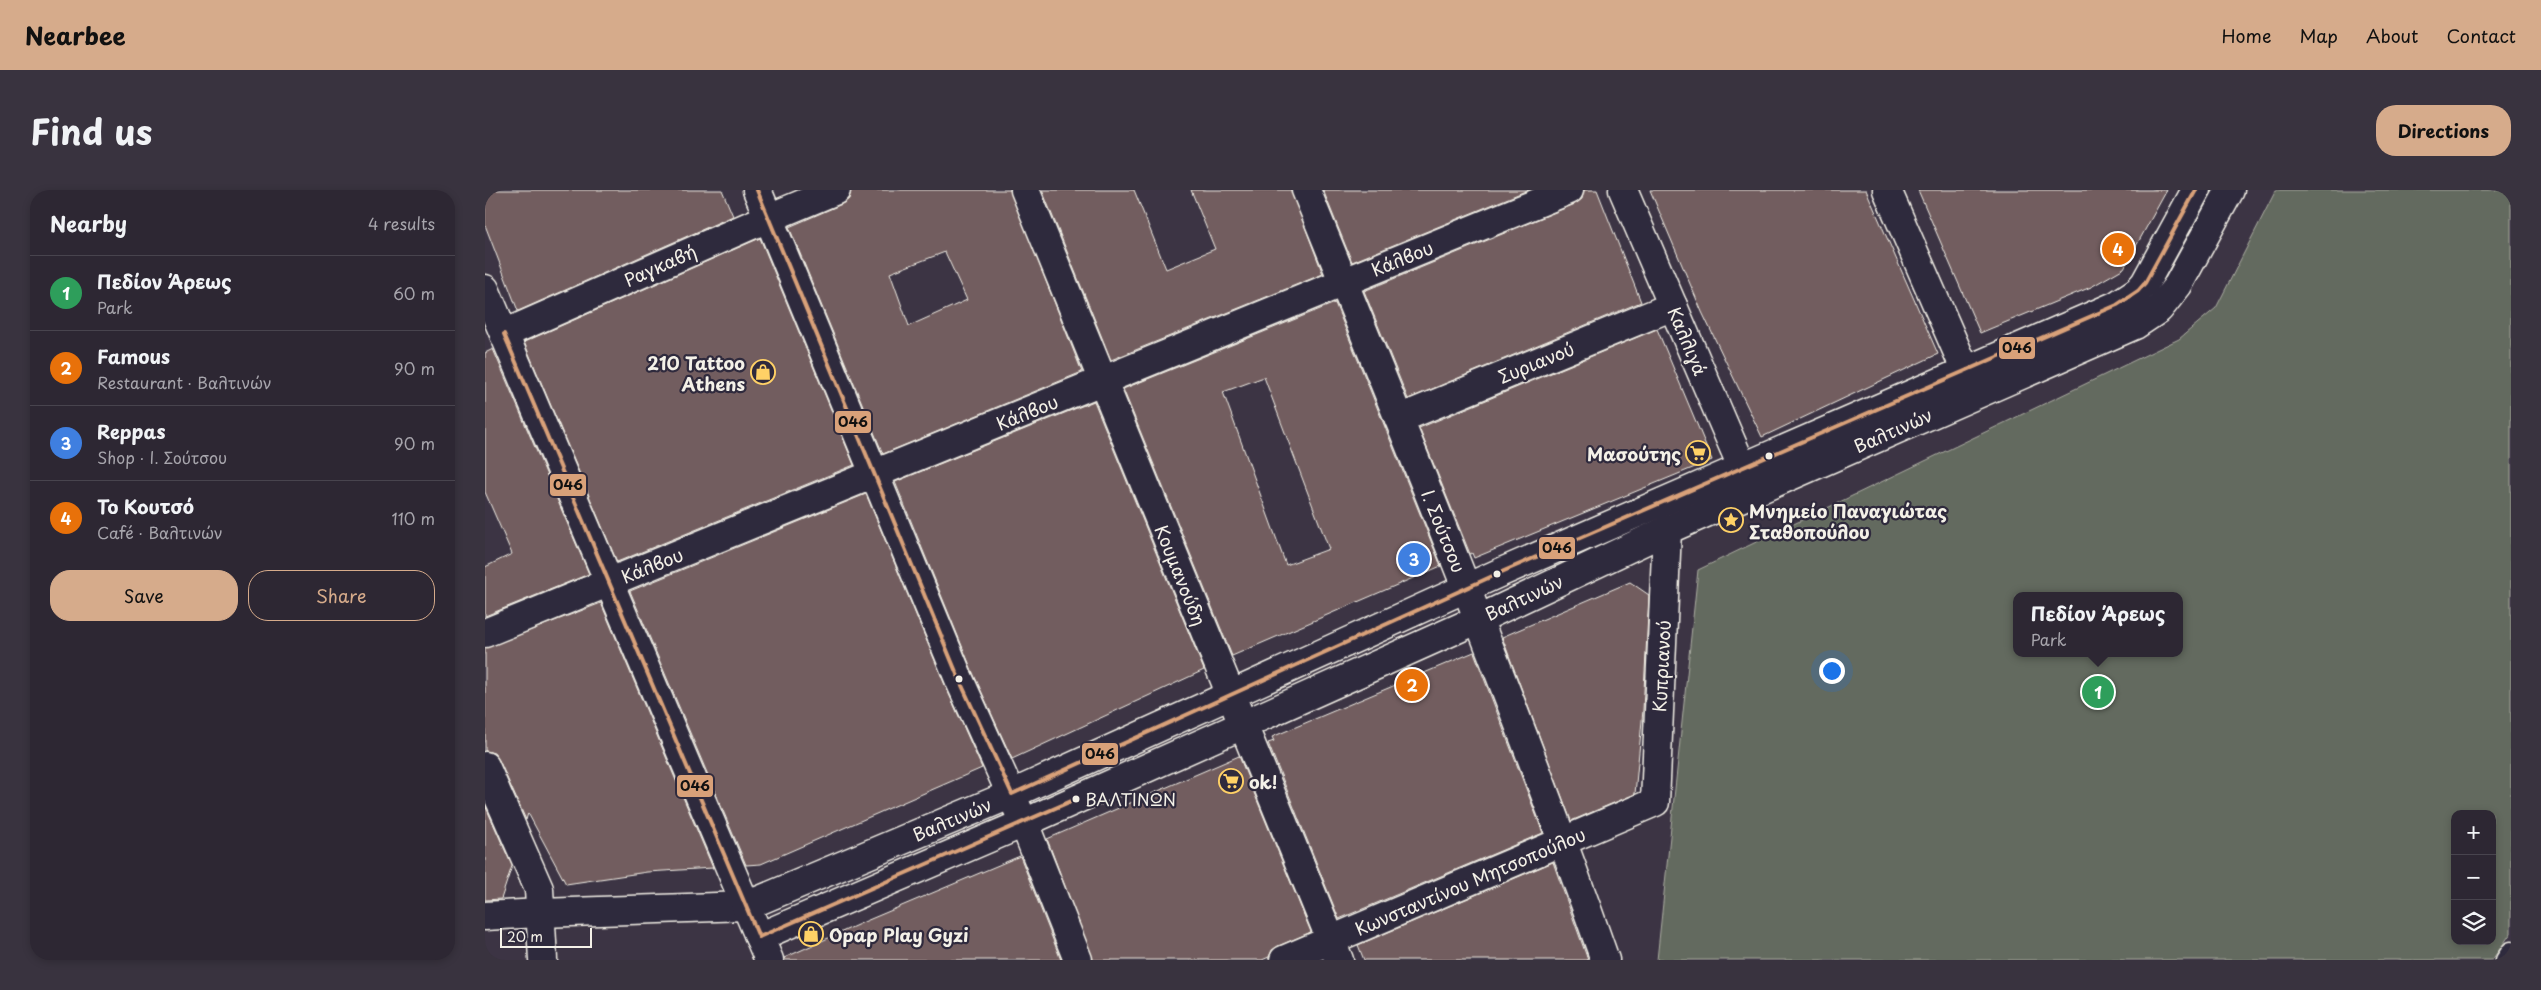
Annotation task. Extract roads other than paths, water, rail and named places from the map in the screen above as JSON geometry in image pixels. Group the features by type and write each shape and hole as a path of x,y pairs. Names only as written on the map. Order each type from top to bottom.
{"street":[{"path":"757,190 959,680 1024,823 1078,960"},
{"name":"Ραγκαβή","path":"494,338 836,190"},
{"name":"Κουμανούδη","path":"1025,190 1335,950"},
{"name":"Ι. Σούτσου","path":"1306,190 1468,589 1563,841 1605,960"},
{"name":"Κάλβου","path":"485,633 1569,190"},
{"name":"Καλλιγά","path":"1623,190 1753,492"},
{"path":"1887,190 1970,381"},
{"name":"Βαλτινών","path":"764,948 1024,823 1753,492 2117,305 2138,291 2155,267 2195,190"},
{"name":"Βαλτινών","path":"485,916 747,906 1011,794 1468,589 1497,574 1742,467 1970,381 2135,325 2159,309 2178,285 2231,190"},
{"path":"485,289 494,338 609,582 764,948"},
{"name":"Συριανού","path":"1399,418 1673,306"},
{"name":"Κυπριανού","path":"1655,802 1667,530"},
{"path":"485,766 539,889 543,960"},
{"name":"Κωνσταντίνου Μητσοπούλου","path":"1284,960 1335,950 1563,841 1655,802"}],"lane":[{"path":"2505,960 2511,951"}],"place":[{"name":"Το Κουτσό","path":"2118,249"},
{"name":"210 Tattoo Athens","path":"763,372"},
{"name":"Μασούτης","path":"1698,453"},
{"name":"Μνημείο Παναγιώτας Σταθοπούλου","path":"1731,520"},
{"name":"Reppas","path":"1414,559"},
{"name":"Famous","path":"1412,685"},
{"name":"Πεδίον Άρεως","path":"2098,692"},
{"name":"ok!","path":"1231,781"},
{"name":"ΒΑΛΤΙΝΩΝ","path":"1076,799"},
{"name":"Opap Play Gyzi","path":"811,934"}]}
